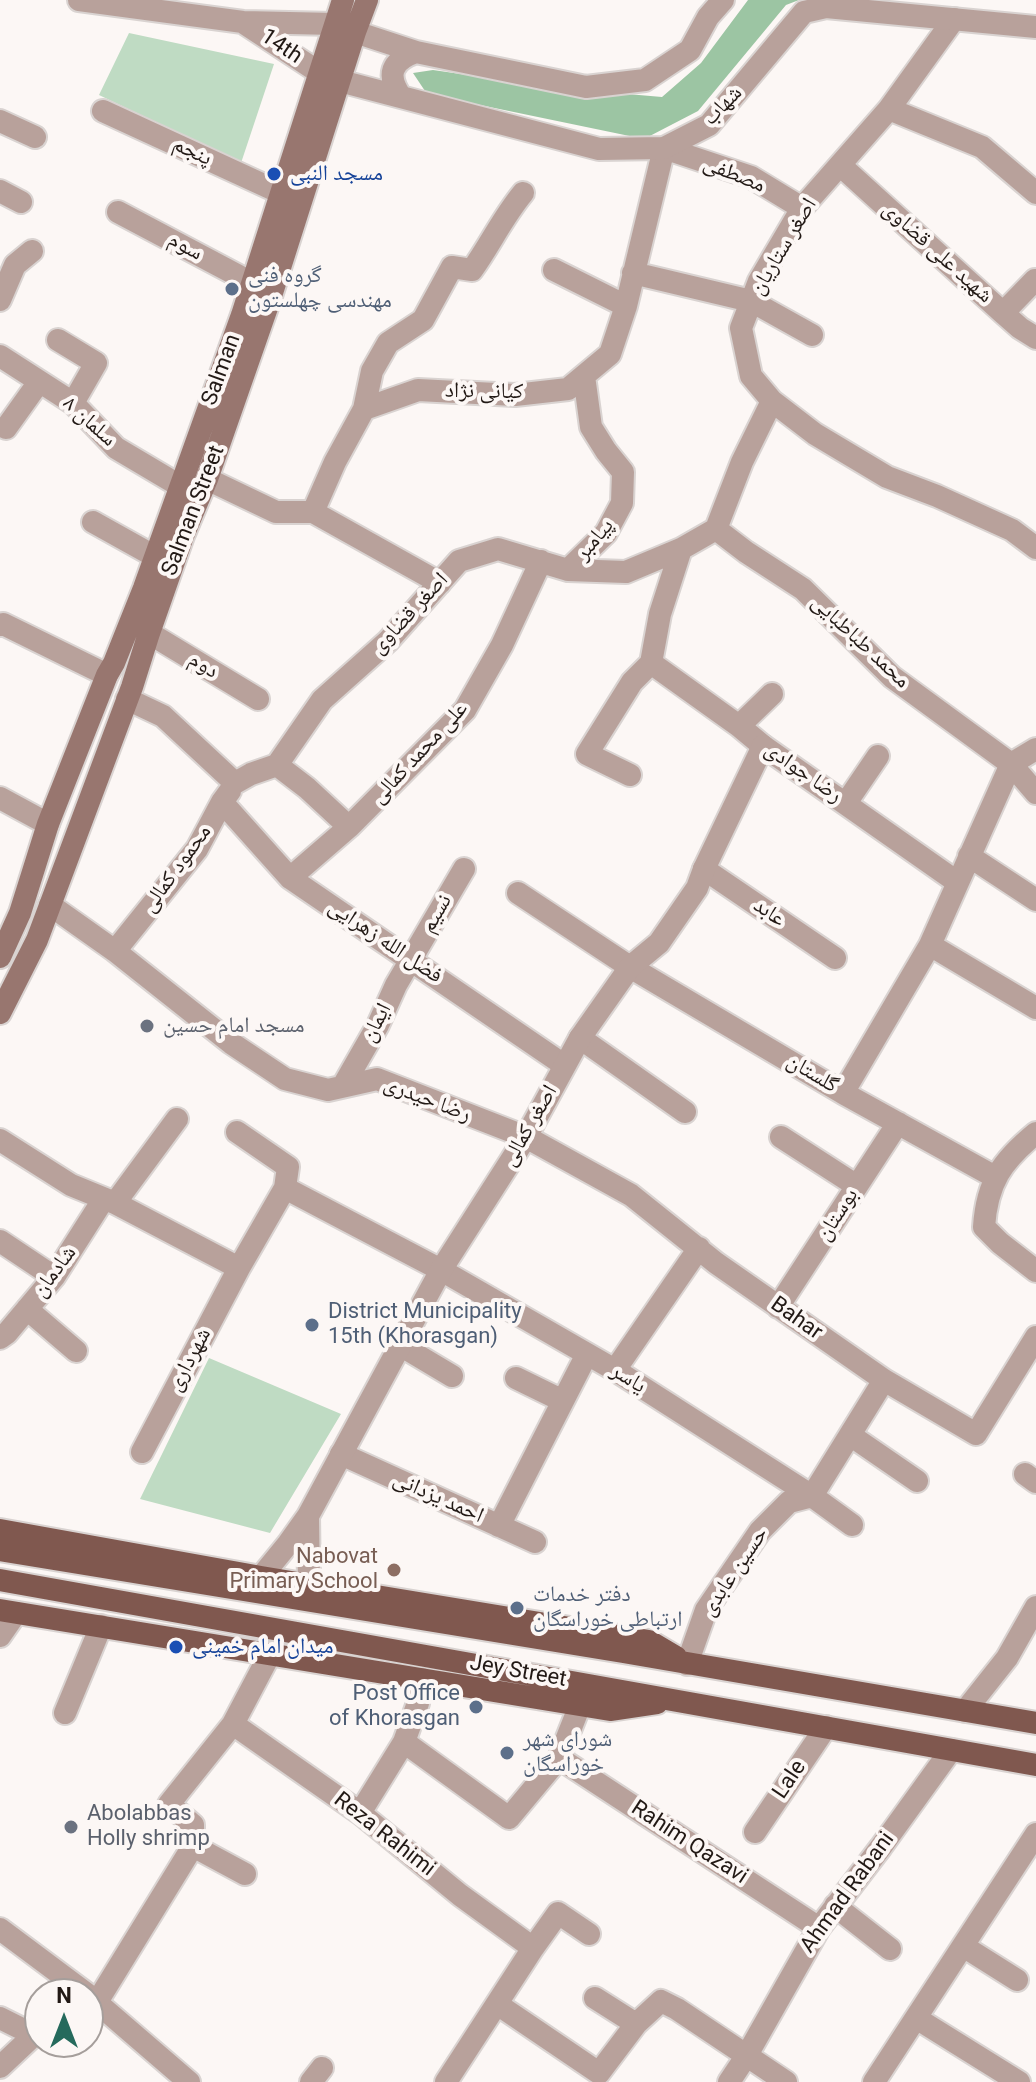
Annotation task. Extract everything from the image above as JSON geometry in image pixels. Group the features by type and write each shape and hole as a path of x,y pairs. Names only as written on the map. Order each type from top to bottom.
{"main road":[{"path":"343,0 345,28"},
{"name":"Salman Street","path":"0,1013 37,940 127,699 139,628 207,479 271,296 345,28 367,0"},
{"name":"Salman","path":"0,957 20,913 48,824 107,675 139,628 154,556 281,193 330,77"},
{"path":"0,1530 649,1641 687,1664"},
{"name":"Jey Street","path":"0,1550 1036,1723"},
{"name":"Jey Street","path":"0,1580 1036,1765"},
{"path":"8,1611 610,1710 677,1700"}],"street":[{"name":"14th","path":"79,0 243,22 345,28"},
{"path":"345,28 416,52 586,87 645,80 690,50 708,17 723,0"},
{"name":"شهاب","path":"330,77 599,149 664,148 709,125 804,12 826,7 1036,27"},
{"name":"اصغر ستاریان","path":"954,19 889,109 802,208 759,281 741,328 751,376 772,401 815,434 887,477 1012,530 1036,548"},
{"name":"14th","path":"243,22 330,77"},
{"path":"401,97 392,85 392,69 401,57 416,52"},
{"path":"889,109 982,147 1036,193"},
{"name":"پنجم","path":"103,111 281,193"},
{"path":"0,121 35,137"},
{"name":"مصطفی","path":"664,148 751,177 802,208"},
{"name":"کیانی نژاد","path":"364,409 418,390 515,395 568,389 610,354 626,306 664,148"},
{"name":"شهید علی قضاوی","path":"840,165 1003,313 1036,338"},
{"path":"0,191 21,202"},
{"path":"313,512 335,462 364,409 372,371 388,343 423,320 452,267 472,270 523,193"},
{"name":"سوم","path":"118,212 252,283"},
{"path":"0,300 15,265 32,251"},
{"path":"554,270 626,306"},
{"path":"633,273 751,301 812,335"},
{"path":"1003,313 1035,280"},
{"path":"58,340 96,363 73,403"},
{"name":"سلمان ۸","path":"0,356 73,403 116,448 180,486"},
{"name":"پیامبر","path":"568,570 606,533 622,503 623,472 591,427 584,376"},
{"path":"6,428 39,382"},
{"path":"716,529 742,462 772,401"},
{"path":"207,479 276,512 313,512 440,583"},
{"path":"93,522 154,556"},
{"name":"اصغر قضاوی","path":"277,765 322,700 388,641 459,561 498,549 568,570 626,572 681,549 716,529"},
{"name":"محمد طباطبایی","path":"716,529 803,589 892,677 1011,764 1036,793"},
{"path":"630,775 587,754 632,682 651,663 660,614 681,549"},
{"name":"علی محمد کمالی","path":"290,878 349,827 465,710 502,645 541,561"},
{"path":"0,625 107,675"},
{"name":"دوم","path":"139,628 258,699"},
{"name":"رضا جوادی","path":"651,663 957,882"},
{"path":"739,726 772,694"},
{"path":"127,699 163,716 235,783 277,765 349,827"},
{"name":"اصغر کمالی","path":"261,1577 308,1516 441,1270 526,1137 580,1038 630,967 659,943 697,888 763,746"},
{"path":"843,1093 930,945 1011,764 1036,749"},
{"path":"846,803 878,756"},
{"name":"محمود کمالی","path":"115,951 197,849 235,783"},
{"path":"0,798 48,824"},
{"name":"فضل الله زهرایی","path":"222,802 290,878 564,1065"},
{"path":"969,856 1036,900"},
{"name":"نسیم","path":"411,959 464,869"},
{"name":"عابد","path":"704,869 835,958"},
{"name":"گلستان","path":"518,893 630,967 843,1093 995,1177"},
{"name":"رضا حیدری","path":"50,905 115,951 231,1043 285,1079 328,1090 377,1079 526,1137"},
{"path":"930,945 1036,1008"},
{"name":"ایمان","path":"343,1086 411,959"},
{"path":"580,1038 685,1112"},
{"name":"شادمان","path":"0,1338 54,1277 109,1202 177,1119"},
{"name":"بوستان","path":"778,1307 898,1123"},
{"path":"237,1132 288,1167 285,1188"},
{"path":"1036,1133 1017,1149 995,1177 986,1202 984,1227 1036,1271"},
{"name":"Bahar","path":"526,1137 631,1195 716,1263 778,1307 884,1380 976,1434 1036,1337"},
{"path":"781,1137 857,1186"},
{"path":"0,1140 71,1185 239,1268"},
{"name":"شهرداری","path":"142,1452 285,1188"},
{"name":"یاسر","path":"285,1188 441,1270 615,1370 852,1525"},
{"path":"0,1241 54,1277"},
{"path":"615,1370 699,1248"},
{"path":"27,1309 76,1351"},
{"path":"400,1345 452,1376"},
{"path":"499,1526 587,1354"},
{"path":"516,1378 563,1401"},
{"path":"812,1496 884,1380"},
{"path":"850,1435 917,1481"},
{"name":"احمد یزدانی","path":"341,1454 535,1542"},
{"name":"حسین عابدی","path":"687,1664 706,1610 760,1531 789,1502 812,1496"},
{"path":"308,1516 309,1584"},
{"path":"965,1711 1007,1658 1036,1607"},
{"path":"0,1636 8,1611"},
{"path":"65,1713 101,1626"},
{"path":"104,1978 193,1846 193,1825 169,1804 233,1724 270,1654"},
{"path":"360,1813 404,1742 418,1703 422,1679"},
{"path":"404,1742 509,1818 559,1758 580,1705"},
{"name":"Reza Rahimi","path":"233,1724 360,1813 460,1895 533,1948"},
{"name":"Lale","path":"755,1832 826,1727"},
{"name":"Ahmad Rabani","path":"729,2082 819,1928 951,1750"},
{"name":"Rahim Qazavi","path":"559,1758 819,1928"},
{"path":"874,2082 963,1946 1027,1867 1036,1834"},
{"path":"193,1846 245,1874"},
{"path":"835,1906 890,1949"},
{"path":"446,2082 558,1913 589,1934"},
{"path":"0,1929 52,1978"},
{"path":"963,1946 1017,1980"},
{"path":"595,1998 636,2024"},
{"path":"497,2004 597,2078 636,2024 661,2001 786,2082"},
{"path":"104,2008 189,2082"},
{"path":"0,2018 24,2025"},
{"path":"916,2018 1019,2082"},
{"path":"0,2067 24,2042"}],"green space":[{"path":"748,0 799,0 786,5 698,111 644,139 427,94 413,73 433,70 558,88 662,97 701,63"},
{"path":"129,33 274,64 241,163 99,95"},
{"path":"209,1358 341,1414 270,1533 140,1499"}],"place":[{"name":"مسجد النبی","path":"274,174"},
{"name":"گروه فنی مهندسی چهلستون","path":"232,289"},
{"name":"مسجد امام حسین","path":"147,1026"},
{"name":"District Municipality 15th (Khorasgan)","path":"312,1325"},
{"name":"Nabovat Primary School","path":"394,1570"},
{"name":"دفتر خدمات ارتباطی خوراسگان","path":"517,1608"},
{"name":"میدان امام خمینی","path":"176,1647"},
{"name":"Post Office of Khorasgan","path":"476,1707"},
{"name":"شورای شهر خوراسگان","path":"507,1753"},
{"name":"Abolabbas Holly shrimp","path":"71,1827"}]}
